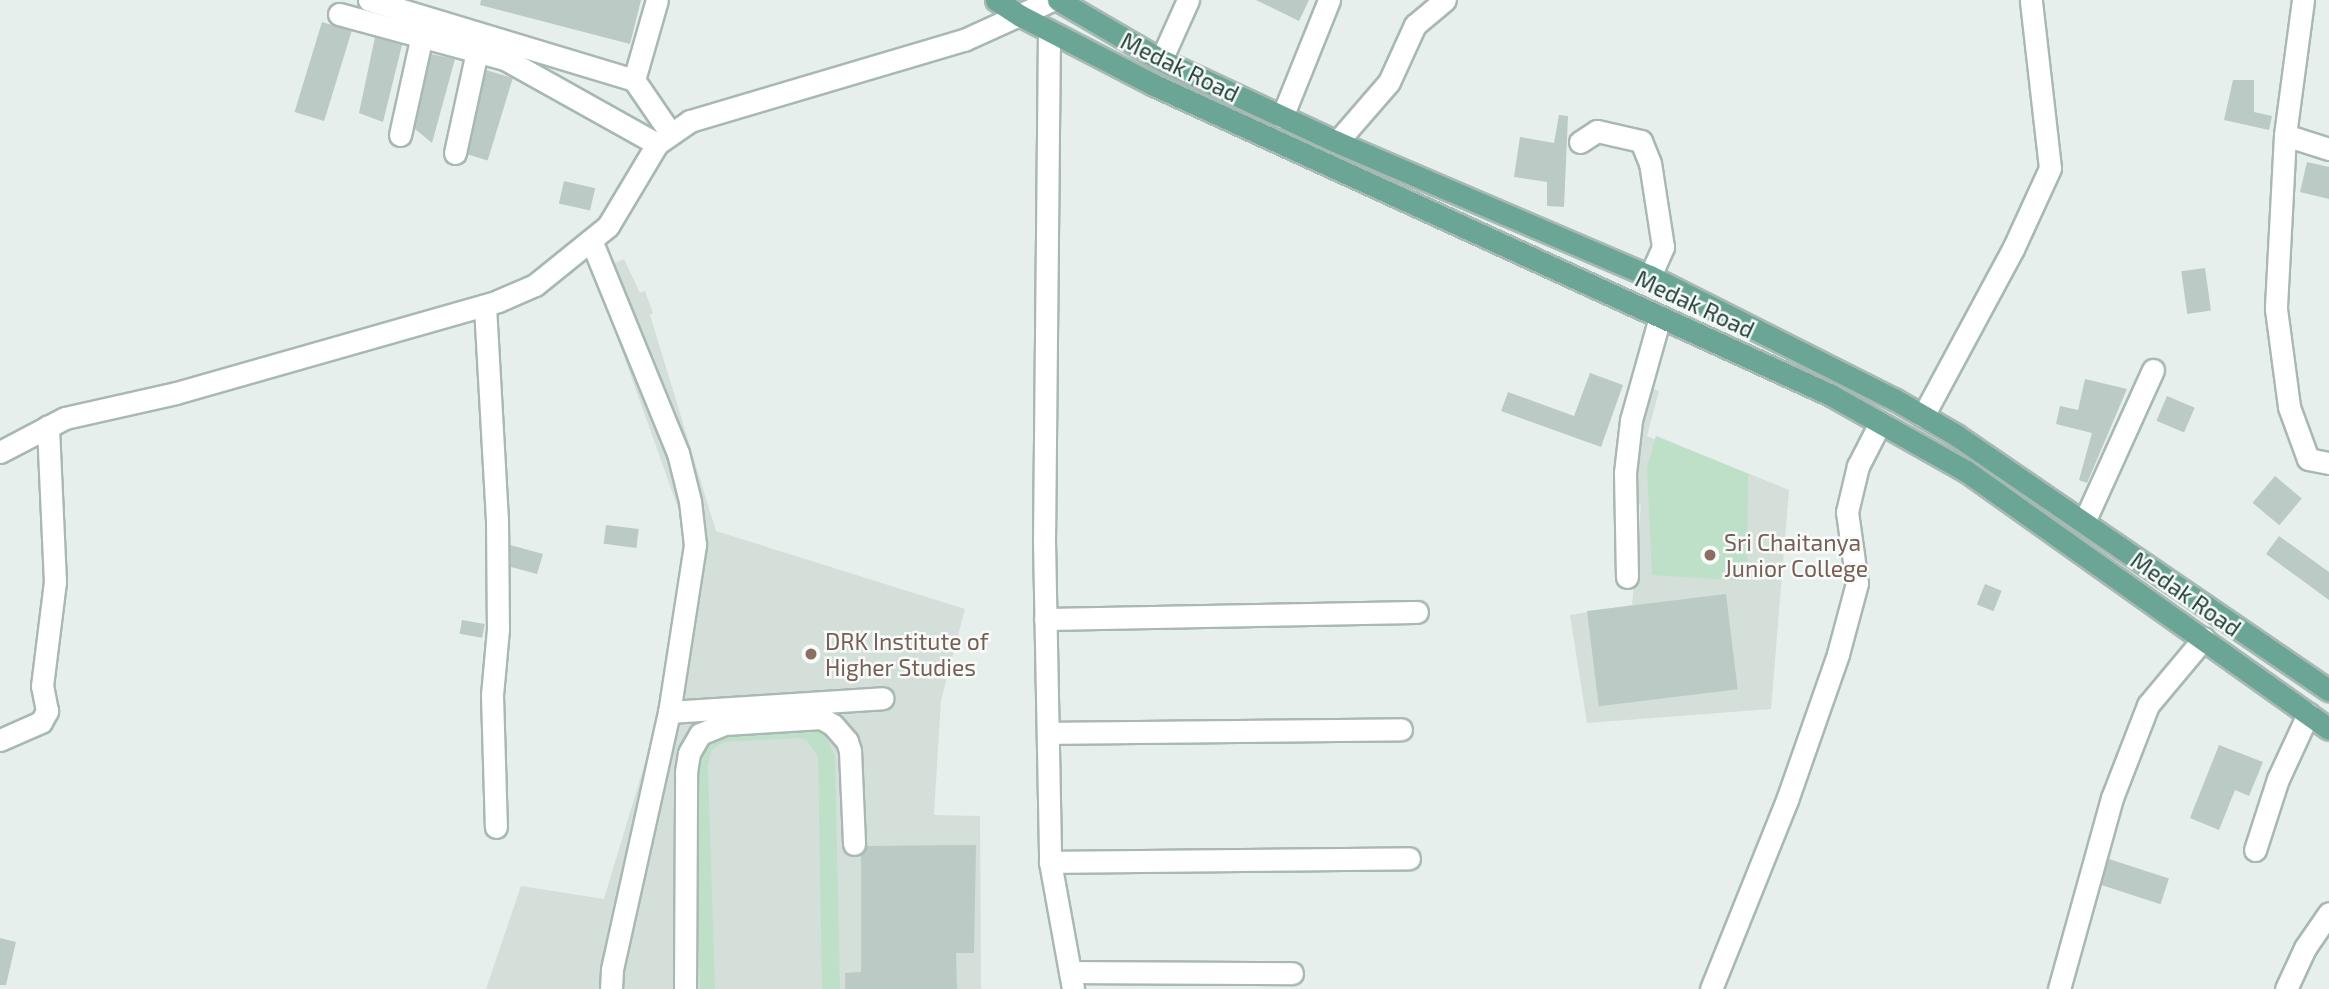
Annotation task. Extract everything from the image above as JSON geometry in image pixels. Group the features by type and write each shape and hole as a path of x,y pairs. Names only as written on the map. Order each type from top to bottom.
{"main road":[{"name":"Medak Road","path":"996,0 1021,16 1152,84 1831,395 1966,471 2328,727"},
{"name":"Medak Road","path":"1058,0 1161,60 1337,142 1650,276 1923,416 2084,522 2329,690"}],"street":[{"path":"369,0 634,80"},
{"path":"657,0 634,80 664,139"},
{"path":"0,452 65,418 176,393 485,306 536,285 608,226 664,139 690,121 964,40 1052,0"},
{"path":"1161,60 1188,0"},
{"path":"1282,117 1329,0"},
{"path":"1337,142 1388,82 1415,24 1445,0"},
{"path":"1923,416 2013,249 2050,168 2031,0"},
{"path":"2303,0 2285,135 2276,309 2289,407 2308,459 2329,463"},
{"path":"339,15 505,59 664,139"},
{"path":"1049,31 1045,619 1050,862 1072,981 1292,973"},
{"path":"400,135 422,36"},
{"path":"455,153 477,51"},
{"path":"1580,142 1597,131 1641,141 1650,163 1663,247 1650,276"},
{"path":"2285,135 2329,149"},
{"path":"591,240 678,453 690,501 695,545 669,712 612,970 611,989"},
{"path":"485,306 497,519 498,629 492,695 496,827"},
{"path":"1627,578 1625,473 1632,420 1660,317"},
{"path":"2084,522 2153,370"},
{"path":"1711,989 1787,800 1839,654 1857,583 1847,512 1858,466 1880,423"},
{"path":"0,740 41,722 47,710 42,686 55,582 48,426"},
{"path":"1045,619 1417,612"},
{"path":"2059,989 2112,798 2148,705 2204,638"},
{"path":"669,712 883,698"},
{"path":"2255,850 2278,779 2308,714"},
{"path":"685,989 686,772 688,752 700,734 724,724 821,718 833,725 847,741 850,751 853,844"},
{"path":"1048,733 1401,729"},
{"path":"1050,862 1409,858"},
{"path":"2286,989 2305,948 2329,913"}],"shaded area":[{"name":"DRK Institute of Higher Studies","path":"624,259 640,293 645,291 653,313 650,315 716,531 965,609 941,700 934,815 980,816 981,989 486,989 521,886 604,899 656,726 689,539 594,272"},
{"name":"Sri Chaitanya Junior College","path":"1644,385 1659,391 1647,436 1655,439 1656,436 1789,490 1771,709 1587,723 1570,615 1632,605 1641,505 1615,493"}],"green space":[{"path":"1656,436 1748,474 1747,581 1652,575 1647,468"},
{"path":"808,723 823,730 835,756 840,989 822,989 818,756 806,740 800,738 723,742 711,751 708,767 715,989 700,989 694,759 706,735"}],"building":[{"path":"481,0 641,0 630,44 480,5"},
{"path":"1256,0 1309,0 1299,21"},
{"path":"322,22 352,31 324,121 295,112"},
{"path":"375,37 402,45 383,122 359,113"},
{"path":"431,54 455,59 432,143 415,129"},
{"path":"486,70 513,78 488,160 461,152"},
{"path":"2233,80 2254,80 2254,112 2272,116 2269,130 2224,120"},
{"path":"1559,115 1568,116 1564,207 1547,206 1547,182 1514,177 1520,137 1554,143"},
{"path":"2307,162 2329,167 2329,199 2300,192"},
{"path":"564,181 595,188 590,211 559,203"},
{"path":"2205,268 2211,311 2187,314 2181,271"},
{"path":"1590,373 1623,385 1601,447 1501,411 1508,392 1574,416"},
{"path":"2085,379 2127,389 2087,483 2079,480 2092,433 2056,424 2060,406 2078,410"},
{"path":"2167,396 2195,408 2184,433 2156,421"},
{"path":"2275,476 2302,498 2279,525 2253,503"},
{"path":"606,525 639,529 636,548 604,544"},
{"path":"2279,536 2329,572 2329,600 2266,554"},
{"path":"510,545 543,554 537,574 511,567"},
{"path":"1985,584 2002,591 1993,611 1977,604"},
{"path":"1726,594 1738,689 1599,706 1587,611"},
{"path":"462,620 485,624 482,638 460,634"},
{"path":"2219,745 2263,762 2249,796 2235,790 2219,830 2190,818"},
{"path":"976,845 974,953 956,953 957,989 845,989 845,973 861,972 861,855 867,846"},
{"path":"2109,859 2169,878 2161,904 2101,885"},
{"path":"0,938 16,942 6,985 0,985"}],"place":[{"name":"Sri Chaitanya Junior College","path":"1710,555"},
{"name":"DRK Institute of Higher Studies","path":"811,654"}]}
